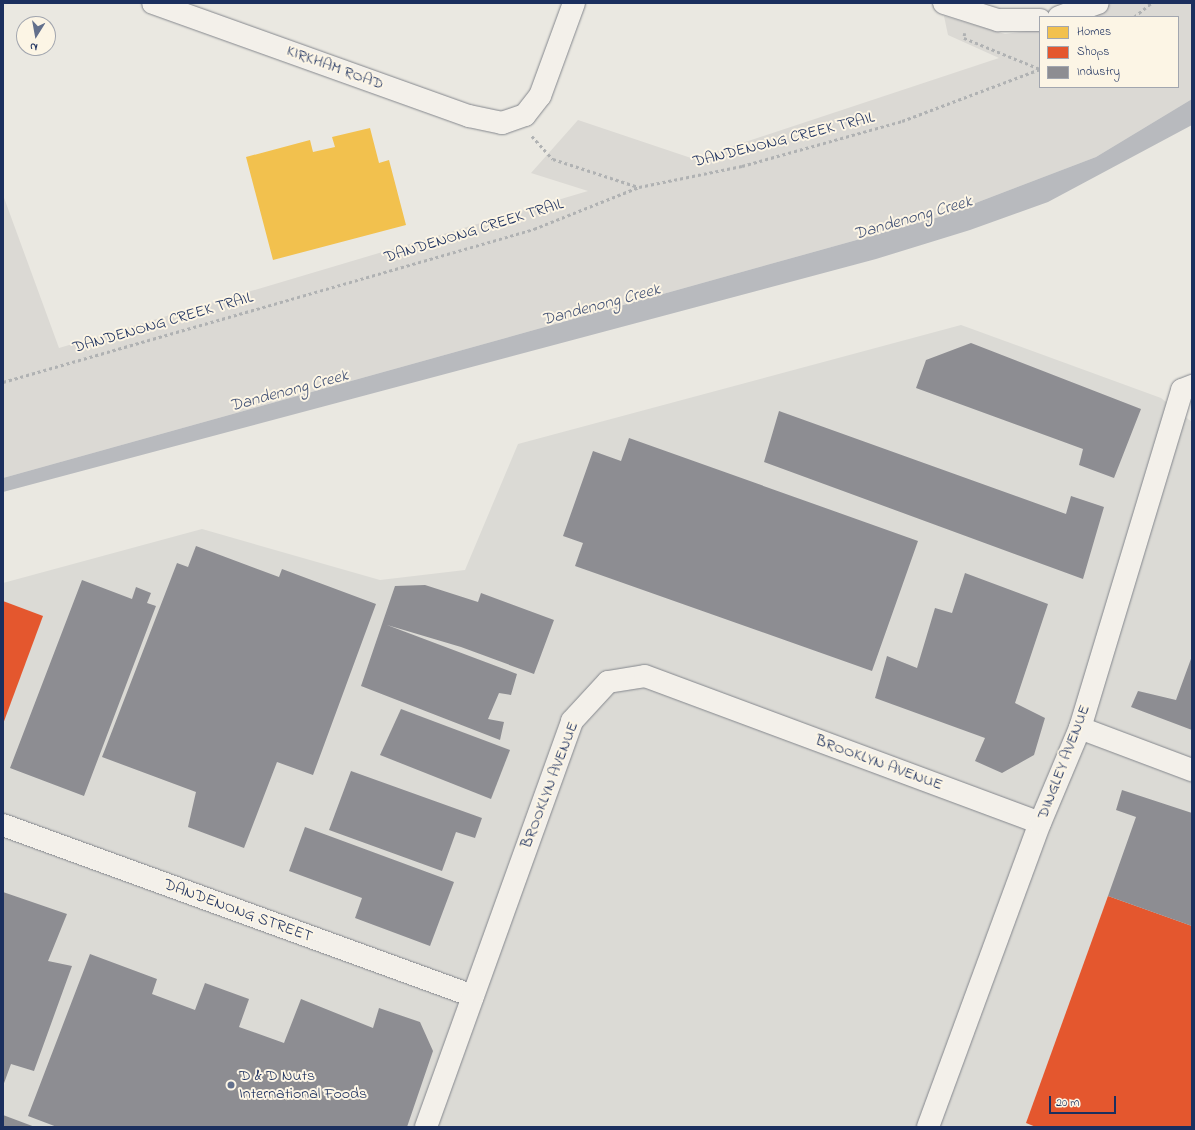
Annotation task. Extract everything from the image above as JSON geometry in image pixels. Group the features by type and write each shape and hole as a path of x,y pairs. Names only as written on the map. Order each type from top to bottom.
{"street":[{"name":"KIRKHAM ROAD","path":"153,3 469,116 502,123 519,119"},
{"path":"519,119 531,110 540,96 574,3"},
{"path":"944,3 969,14 998,20 1039,20"},
{"path":"1062,16 1098,3"},
{"name":"DINGLEY AVENUE","path":"928,1127 1040,823 1080,728 1187,388"},
{"name":"BROOKLYN AVENUE","path":"426,1127 572,721 608,682 645,676 1040,823"},
{"path":"1080,728 1192,770"},
{"name":"DANDENONG STREET","path":"3,825 473,996"}],"path":[{"path":"1135,16 1151,3"},
{"path":"969,14 964,38 1039,69"},
{"name":"DANDENONG CREEK TRAIL","path":"3,382 534,229 639,187 742,166 902,121 1039,69"},
{"path":"519,119 553,159 639,187"}],"shaded area":[{"path":"1113,3 1192,3 1192,99 1096,157 939,217 3,478 3,195 59,348 588,191 531,173 578,120 694,159 999,58 948,35 944,16 1005,34 1039,29 1039,88 1179,88 1179,16 1089,16"},
{"path":"1192,99 1192,125 1048,202 970,230 876,259 3,492 3,478 939,217 1096,157"},
{"path":"961,325 1161,398 1192,422 1192,1127 3,1127 3,583 202,529 380,580 465,570 518,444"}],"building: Homes":[{"path":"370,128 379,163 389,160 406,225 273,260 246,157 310,140 313,152 335,147 332,137"}],"building: Shops":[{"path":"3,601 43,616 3,724"},
{"path":"1108,896 1192,926 1192,1127 1036,1127 1026,1123"}],"building: Industry":[{"path":"971,343 1141,409 1114,478 1079,465 1083,449 916,388 926,360"},
{"path":"779,411 1066,514 1071,496 1104,507 1083,579 764,462"},
{"path":"629,438 918,541 872,671 575,566 583,543 563,536 593,451 621,461"},
{"path":"196,546 279,577 282,569 376,604 313,775 277,762 244,848 188,827 196,792 102,757 177,563 188,567"},
{"path":"965,573 1048,604 1015,703 1045,718 1034,755 1002,773 975,761 985,738 875,698 887,656 917,668 935,608 952,613"},
{"path":"82,580 132,599 136,587 151,593 147,603 156,606 84,796 10,768"},
{"path":"425,585 478,602 481,593 554,620 534,674 461,647 387,625 517,674 511,695 499,693 488,719 504,722 500,740 361,686 395,586"},
{"path":"1192,656 1192,730 1131,707 1138,691 1176,700"},
{"path":"401,709 510,750 491,799 380,755"},
{"path":"351,771 482,818 475,838 456,832 442,871 329,830"},
{"path":"1122,790 1192,813 1192,926 1108,896 1136,817 1116,810"},
{"path":"305,827 454,882 430,946 355,918 362,898 289,871"},
{"path":"3,892 67,914 48,961 72,966 34,1071 11,1064 3,1086"},
{"path":"90,954 157,979 152,994 195,1010 205,983 249,999 239,1027 284,1043 301,999 373,1028 379,1008 420,1022 433,1051 407,1127 57,1127 28,1116"},
{"path":"3,1115 35,1127 3,1127"}],"place":[{"name":"D & D Nuts International Foods","path":"231,1085"}],"water label":[{"name":"Dandenong Creek","path":"913,218"},
{"name":"Dandenong Creek","path":"601,305"},
{"name":"Dandenong Creek","path":"289,391"}]}
